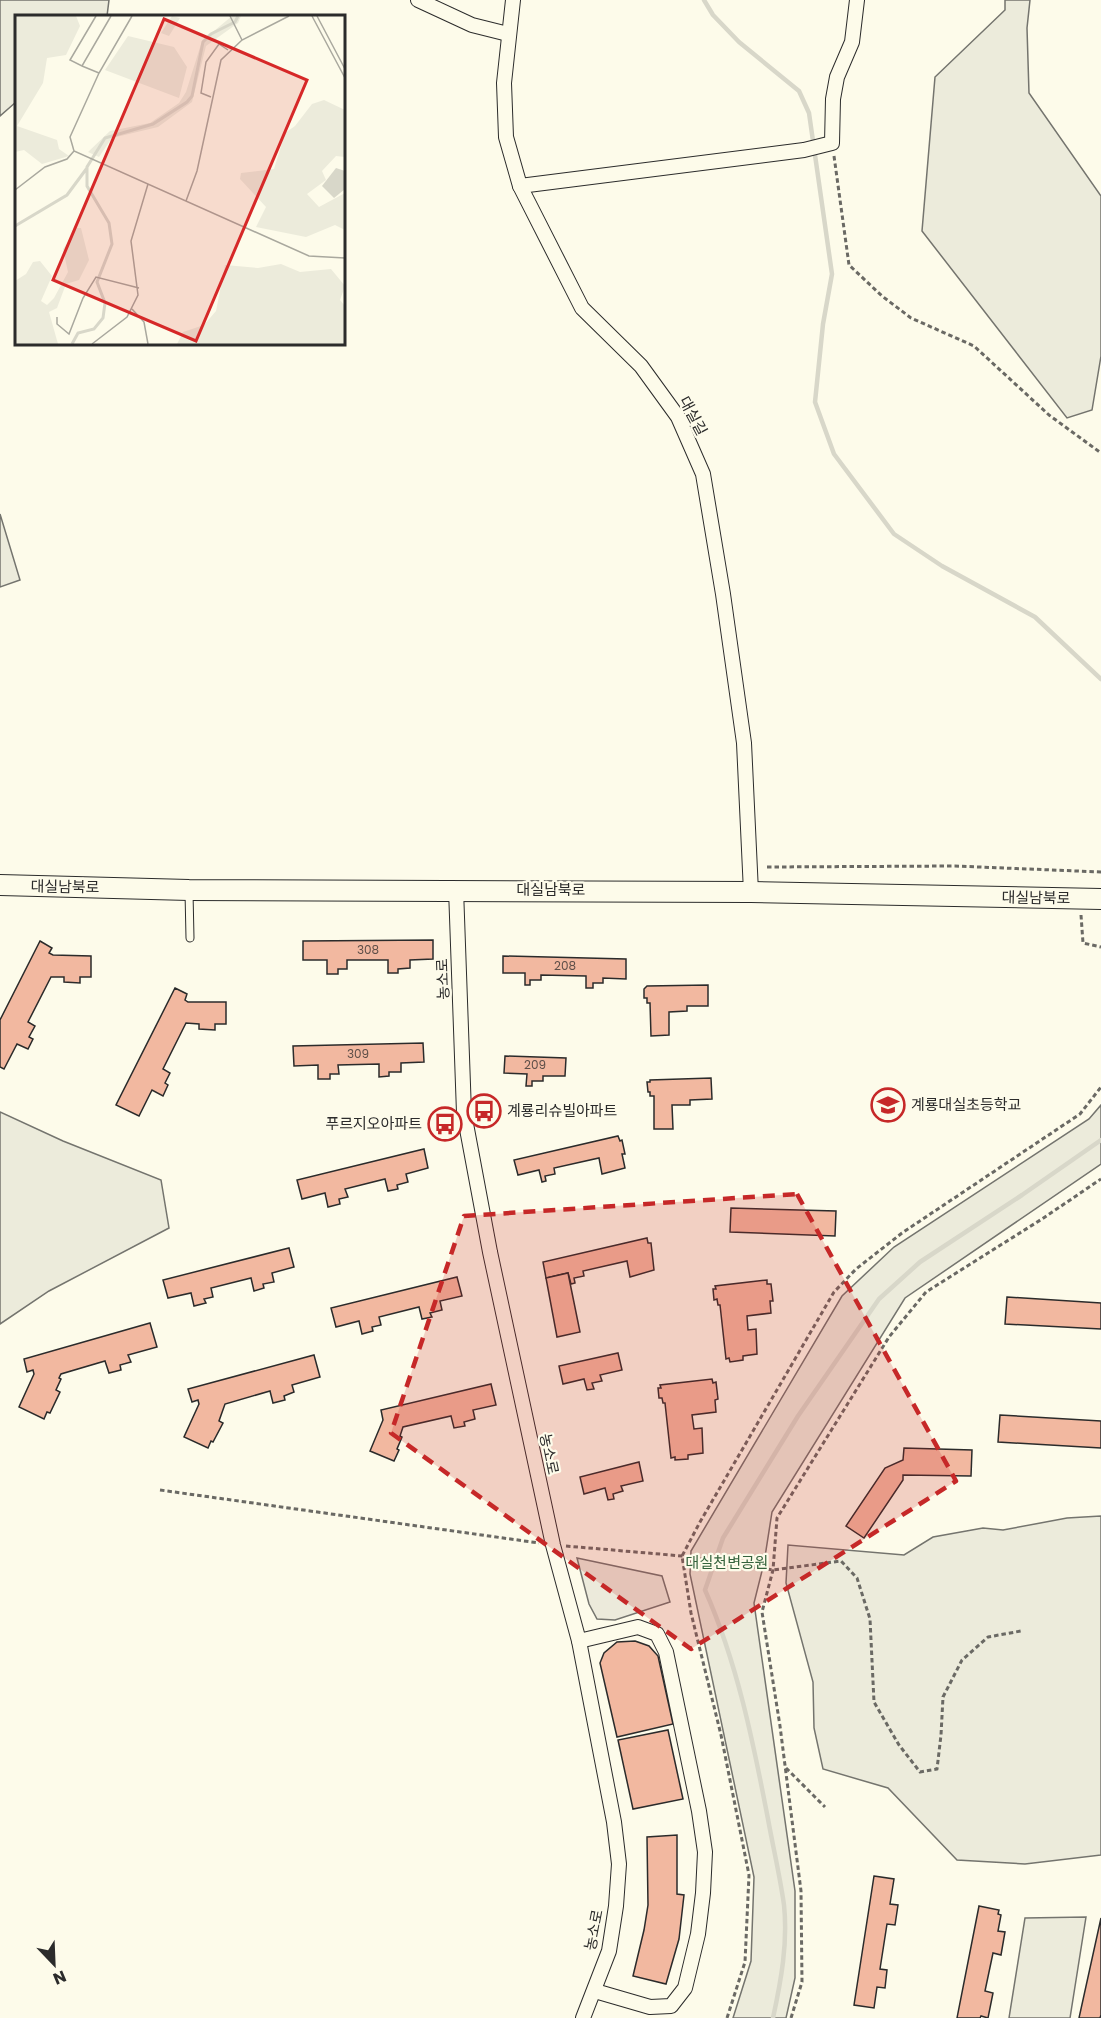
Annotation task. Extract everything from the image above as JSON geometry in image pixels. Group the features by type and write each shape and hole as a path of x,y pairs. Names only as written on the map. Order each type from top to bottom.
{"street":[{"path":"418,0 472,25 508,34"},
{"name":"대실길","path":"513,0 504,83 506,137 520,186 582,308 641,366 678,417 703,474 744,743 751,892"},
{"path":"520,186 807,149 829,144 837,77 852,42 857,0"},
{"name":"대실남북로","path":"0,885 189,890 456,889 1101,899"},
{"name":"농소로","path":"456,889 464,1113 490,1252 553,1545 579,1641 614,1822 619,1864 616,1906 609,1951 583,2018"},
{"path":"579,1641 638,1627 657,1634 666,1652 699,1811 705,1852 698,1934 685,1988 671,2006 650,2007 595,1991"}],"lane":[{"path":"189,890 190,938"}],"path":[{"path":"829,144 849,265 882,296 911,318 974,346 1049,415 1101,453"},
{"path":"767,867 955,866 1101,872"},
{"path":"1079,899 1083,943 1101,947"},
{"path":"727,2018 745,1962 749,1875 721,1735 691,1613 682,1556 834,1292 856,1269 902,1233 1080,1114 1101,1087"},
{"path":"791,2018 802,1982 801,1902 785,1767 762,1612 773,1570 777,1518 889,1336 926,1292 1101,1179"},
{"path":"160,1490 553,1545 682,1556 751,1568 773,1570 841,1561 857,1578 870,1619 874,1702 899,1745 920,1772 937,1769 943,1697 962,1660 988,1637 1021,1631"},
{"path":"785,1767 825,1807"}],"highlighted area":[{"path":"797,1194 956,1481 691,1649 391,1433 464,1216"}],"green space":[{"path":"0,0 109,0 107,15 15,15 15,103 0,116"},
{"path":"1005,0 1030,0 1027,28 1029,93 1101,196 1101,356 1092,410 1067,418 922,231 935,77 1005,10"},
{"path":"0,514 20,580 0,587"},
{"name":"대실천변공원","path":"1101,1105 1101,1164 905,1298 772,1512 764,1563 754,1603 795,1891 795,1978 786,2018 733,2018 751,1961 754,1877 690,1574 691,1551 842,1296 894,1247 1089,1119"},
{"path":"0,1112 63,1141 161,1180 169,1228 49,1291 0,1324"},
{"path":"1101,1516 1101,1855 1025,1864 957,1860 888,1788 823,1769 814,1728 813,1682 786,1583 788,1545 904,1555 933,1537 983,1528 1003,1530 1067,1518"},
{"path":"1086,1917 1070,2018 1009,2018 1025,1918"}],"shaded area":[{"path":"577,1558 662,1576 670,1602 615,1620 597,1619 589,1604"}],"building":[{"path":"433,940 433,959 410,960 410,968 398,969 398,973 388,973 388,960 347,960 347,969 338,969 338,974 327,974 327,960 303,960 303,941"},
{"path":"40,941 52,948 49,953 53,955 91,956 91,977 80,977 80,983 64,982 64,977 51,977 28,1022 35,1026 29,1037 33,1039 28,1049 17,1044 4,1069 0,1067 0,1020"},
{"path":"503,956 626,959 626,979 603,978 603,983 593,983 593,988 586,988 586,976 541,975 541,980 530,980 530,985 525,985 525,973 503,973"},
{"path":"708,985 708,1006 687,1006 687,1011 669,1012 669,1035 651,1036 650,1003 647,1003 647,998 644,998 644,989 647,986"},
{"path":"175,988 187,994 185,1000 188,1002 226,1002 226,1024 215,1024 215,1030 199,1029 199,1024 186,1023 163,1069 170,1073 165,1083 168,1085 163,1096 152,1090 139,1116 116,1105"},
{"path":"423,1043 424,1062 401,1063 401,1072 389,1072 389,1076 379,1077 379,1064 338,1065 339,1074 330,1074 330,1079 318,1079 318,1065 294,1066 293,1046"},
{"path":"505,1056 566,1058 565,1076 543,1076 543,1081 532,1081 532,1086 526,1086 527,1074 504,1073"},
{"path":"711,1078 712,1099 690,1100 690,1105 672,1105 673,1129 654,1129 654,1096 650,1096 648,1092 647,1082 650,1080"},
{"path":"618,1136 620,1141 622,1140 625,1168 602,1174 599,1158 554,1168 555,1174 545,1176 546,1181 542,1182 539,1170 518,1175 514,1160"},
{"path":"424,1149 428,1168 406,1174 408,1182 397,1185 398,1189 388,1191 385,1179 345,1189 348,1197 339,1199 340,1204 328,1207 325,1193 302,1199 297,1180"},
{"path":"731,1208 836,1211 835,1236 730,1232"},
{"path":"647,1238 648,1243 651,1243 654,1270 630,1277 627,1261 583,1271 584,1276 574,1278 575,1283 571,1284 568,1273 546,1278 543,1262"},
{"path":"289,1248 294,1267 272,1273 274,1282 263,1284 264,1288 254,1291 251,1278 211,1288 213,1297 204,1299 206,1303 194,1306 191,1293 168,1298 163,1280"},
{"path":"568,1273 580,1332 557,1337 546,1278"},
{"path":"457,1277 462,1296 440,1301 442,1310 430,1313 432,1317 422,1319 419,1307 379,1317 381,1325 372,1327 373,1331 362,1334 359,1321 336,1327 331,1308"},
{"path":"767,1280 767,1284 771,1284 773,1301 770,1301 771,1313 747,1316 748,1330 756,1329 757,1354 743,1356 743,1360 730,1362 729,1358 726,1359 720,1305 717,1299 714,1300 713,1289 716,1289 715,1286"},
{"path":"1007,1297 1101,1303 1101,1329 1005,1324"},
{"path":"150,1323 157,1347 128,1355 131,1362 120,1365 121,1370 109,1373 105,1361 61,1374 56,1390 60,1392 50,1413 47,1412 44,1419 19,1407 34,1374 33,1370 27,1372 24,1359"},
{"path":"618,1353 622,1370 600,1375 602,1381 592,1383 594,1389 587,1390 584,1379 563,1384 559,1366"},
{"path":"314,1355 320,1377 292,1385 294,1392 284,1396 285,1400 273,1403 270,1391 225,1404 219,1421 223,1423 208,1448 184,1437 199,1404 198,1400 192,1402 188,1389"},
{"path":"712,1379 713,1383 716,1382 718,1399 715,1400 716,1412 692,1415 694,1429 702,1428 703,1453 688,1455 688,1459 675,1460 675,1457 671,1458 665,1403 662,1398 659,1398 658,1388 661,1388 660,1385"},
{"path":"491,1384 496,1405 473,1410 475,1419 464,1422 465,1426 454,1428 451,1416 403,1427 397,1449 399,1450 394,1461 370,1451 383,1420 381,1410"},
{"path":"1000,1415 1101,1421 1101,1448 998,1442"},
{"path":"904,1448 972,1450 971,1476 903,1475 903,1480 864,1538 846,1526 885,1468 903,1460"},
{"path":"639,1462 643,1481 621,1486 623,1491 613,1494 614,1499 608,1500 605,1488 584,1494 580,1477"},
{"path":"635,1641 649,1646 658,1656 673,1724 617,1737 600,1663 604,1653 617,1642"},
{"path":"668,1730 683,1799 633,1809 618,1740"},
{"path":"677,1835 677,1894 684,1895 679,1939 666,1984 633,1976 648,1905 647,1837"},
{"path":"874,1876 894,1879 890,1904 898,1905 895,1925 887,1924 880,1969 887,1970 885,1988 877,1987 874,2008 854,2005"},
{"path":"979,1906 999,1910 998,1914 1001,1915 998,1931 1005,1932 1001,1955 993,1953 985,1991 993,1993 988,2018 981,2016 980,2018 957,2018"},
{"path":"1101,1918 1101,2015 1100,2018 1079,2018"}],"waterway":[{"path":"704,0 713,15 739,42 799,91 809,113 832,274 823,324 815,402 834,454 894,534 942,566 1035,617 1101,679"},
{"path":"773,2018 784,1948 784,1905 743,1702 726,1645 705,1590 723,1538 798,1416 879,1299 920,1262 1101,1140"}],"place":[{"name":"계룡대실초등학교","path":"888,1105"},
{"name":"계룡리슈빌아파트","path":"484,1111"},
{"name":"푸르지오아파트","path":"445,1124"}]}
